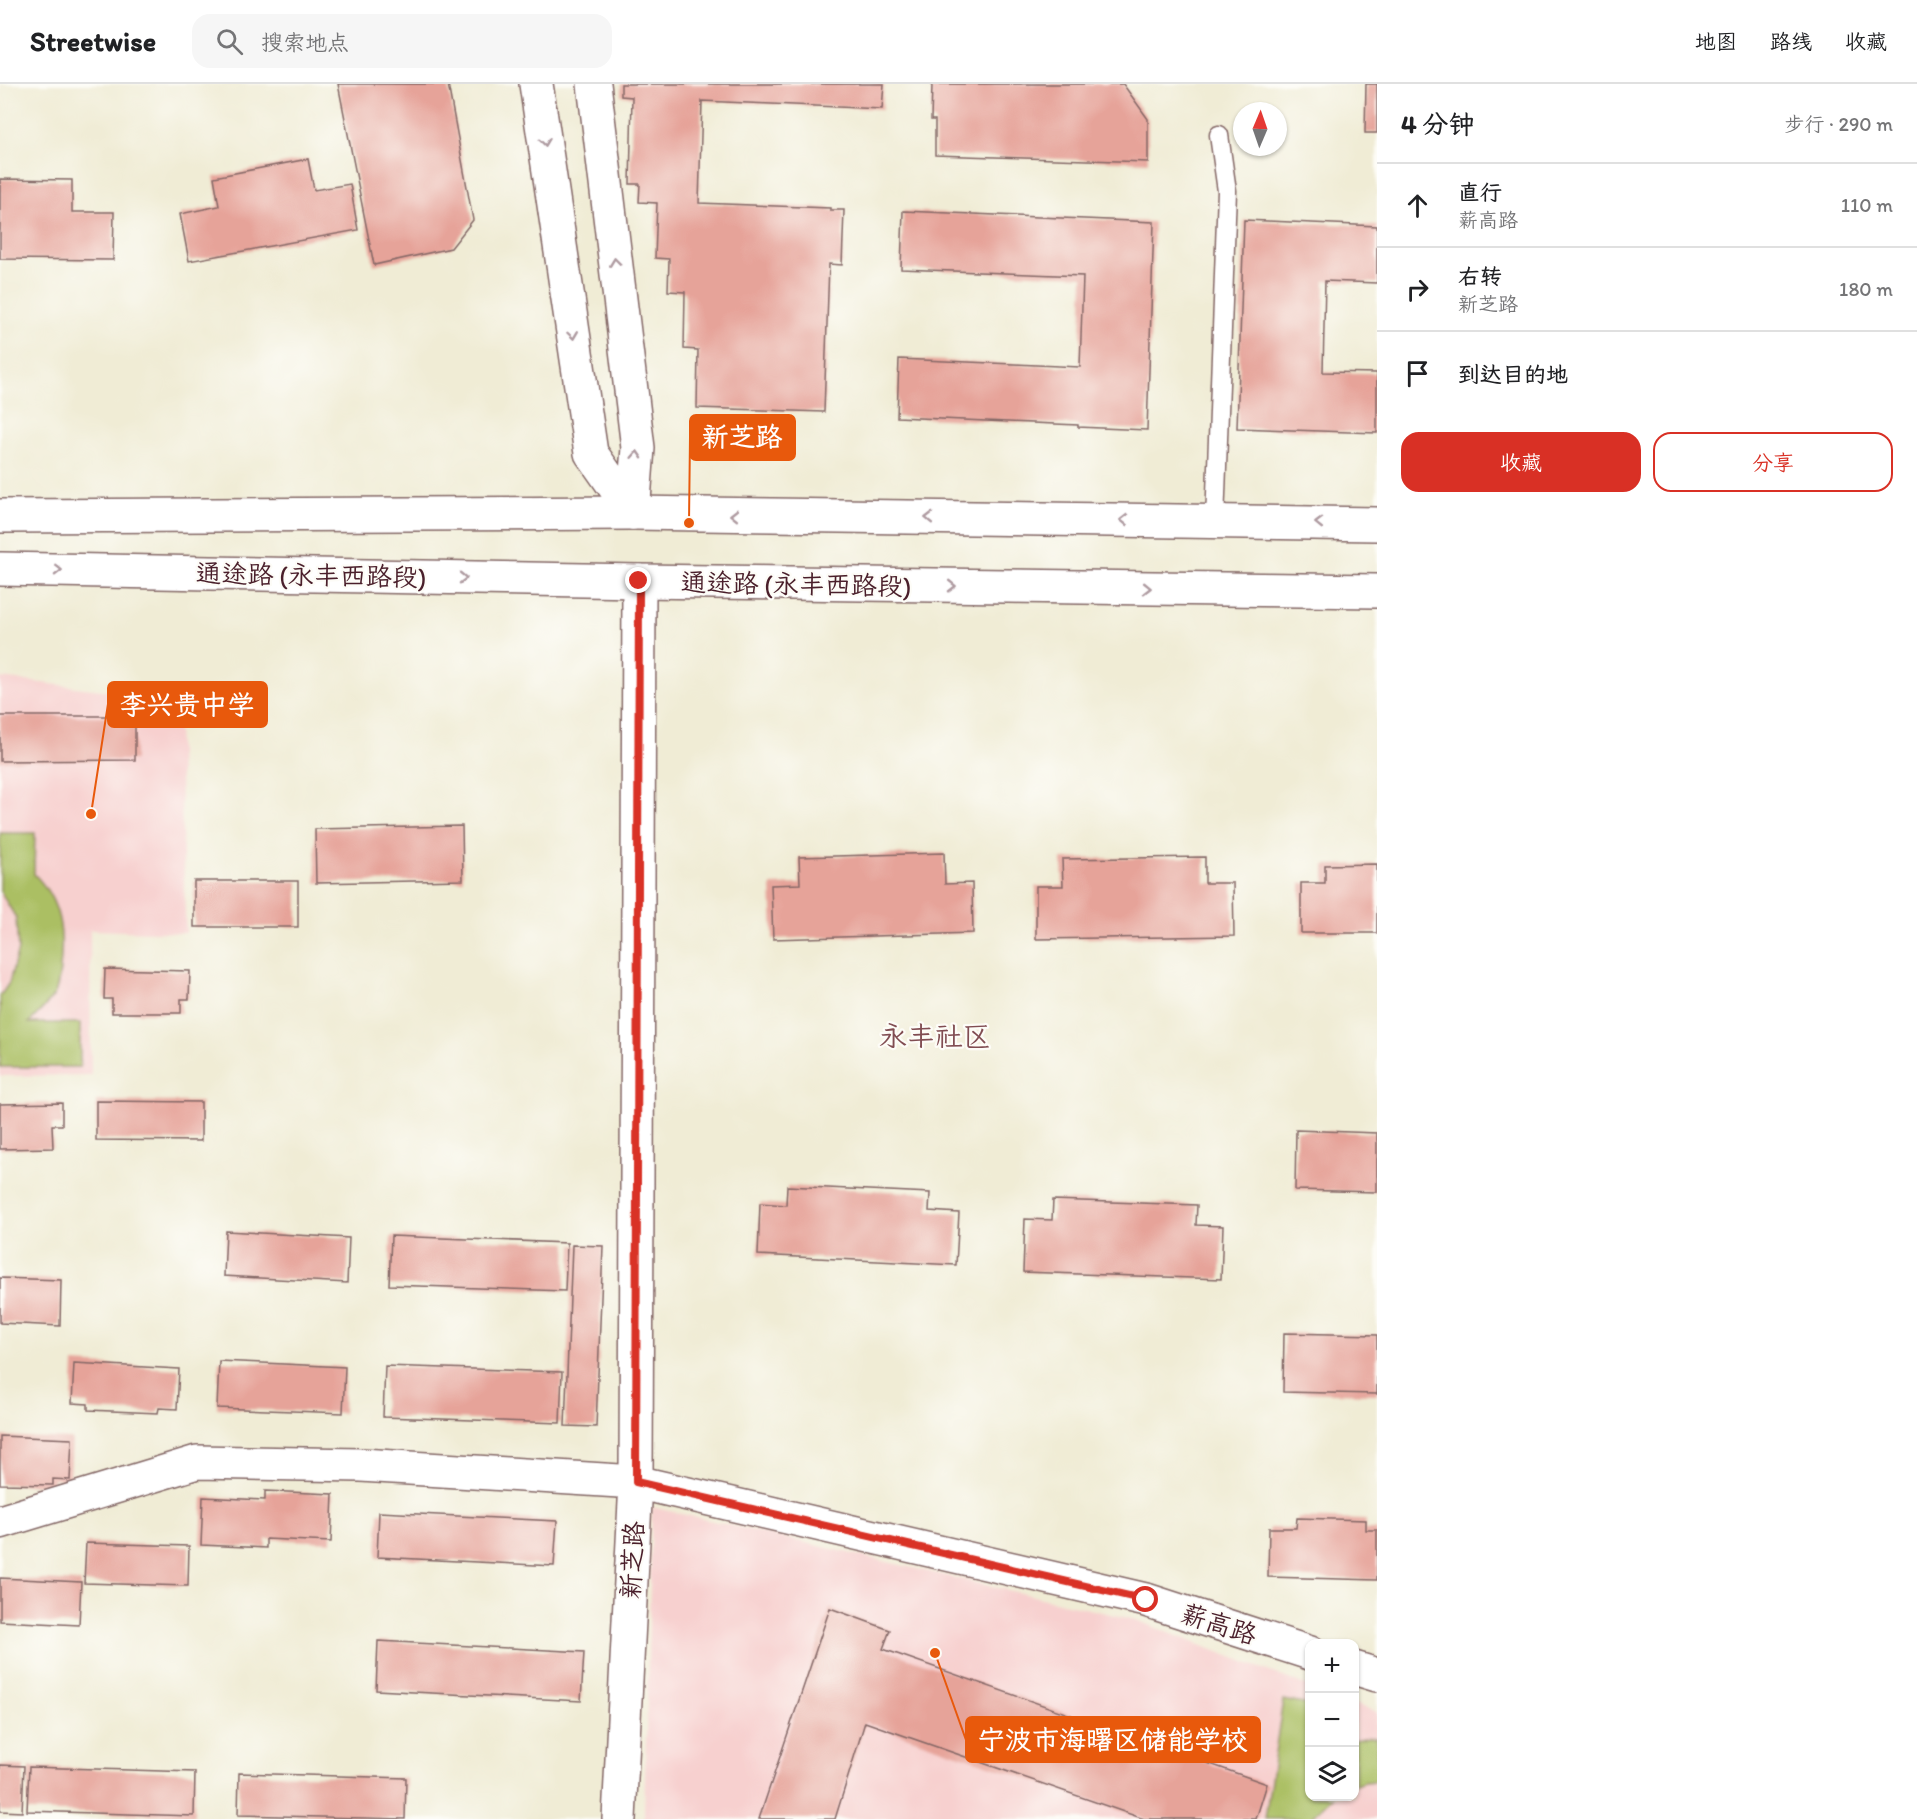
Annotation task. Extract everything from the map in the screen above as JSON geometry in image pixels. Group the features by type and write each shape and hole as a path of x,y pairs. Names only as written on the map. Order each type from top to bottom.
{"main road":[{"path":"536,84 591,453 633,513"},
{"path":"594,84 638,448 633,513"},
{"path":"0,516 633,513 1377,524"},
{"name":"通途路 (永丰西路段)","path":"0,569 1377,591"},
{"name":"新芝路","path":"619,1819 636,1482 639,581"},
{"name":"薪高路","path":"0,1522 197,1462 361,1465 636,1482 1146,1600 1305,1651"},
{"path":"1359,1670 1377,1675"}],"lane":[{"path":"1215,522 1227,191 1219,135"}],"shaded area":[{"path":"0,678 177,699 186,933 90,930 91,1075 0,1076"},
{"path":"652,1507 1136,1620 1305,1685 1305,1801 1359,1801 1359,1705 1377,1712 1377,1819 644,1819"}],"green space":[{"path":"0,833 35,833 34,874 50,895 61,930 59,975 54,995 29,1023 80,1023 80,1067 0,1067 0,996 9,983 18,950 16,918 0,891"},
{"path":"1283,1700 1305,1704 1305,1801 1329,1801 1312,1819 1265,1819"},
{"path":"1377,1738 1377,1781 1359,1784 1359,1739"}],"building":[{"path":"338,84 448,84 473,220 451,248 374,265"},
{"path":"621,84 884,84 882,109 702,101 699,203 844,210 842,265 829,264 824,412 697,408 698,350 684,349 685,292 668,291 669,259 655,258 657,203 639,202 640,184 630,184 632,97 621,96"},
{"path":"932,84 1123,84 1148,119 1148,162 935,155 935,120 931,120"},
{"path":"1366,84 1377,84 1377,133 1365,133"},
{"path":"308,159 314,190 350,184 358,230 189,261 180,214 219,206 214,177"},
{"path":"0,179 72,180 72,212 114,212 113,260 0,259"},
{"path":"903,211 1154,222 1147,430 897,417 899,359 1080,367 1083,276 901,269"},
{"path":"1244,220 1377,226 1377,283 1325,281 1323,372 1377,373 1377,433 1237,428"},
{"path":"0,716 135,716 135,760 0,761"},
{"path":"462,826 463,880 316,883 315,829"},
{"path":"944,853 945,884 972,883 973,933 773,939 771,885 800,884 799,857"},
{"path":"1205,857 1205,883 1233,883 1234,936 1036,939 1036,886 1063,886 1062,859"},
{"path":"1377,864 1377,933 1301,933 1301,883 1325,883 1325,865"},
{"path":"194,881 298,881 298,927 194,927"},
{"path":"105,969 190,971 189,999 181,999 181,1013 112,1013 112,999 104,999"},
{"path":"96,1101 201,1102 201,1141 96,1140"},
{"path":"62,1103 62,1125 52,1125 53,1148 0,1149 0,1104"},
{"path":"1296,1130 1377,1133 1377,1192 1295,1190"},
{"path":"787,1186 930,1193 929,1211 959,1213 956,1265 758,1255 760,1203 786,1205"},
{"path":"1053,1200 1197,1205 1196,1225 1223,1226 1221,1279 1023,1272 1025,1219 1052,1220"},
{"path":"226,1231 349,1238 347,1283 224,1276"},
{"path":"391,1236 567,1243 565,1291 389,1285"},
{"path":"572,1245 603,1246 596,1427 565,1426"},
{"path":"0,1278 61,1280 60,1326 0,1323"},
{"path":"1284,1333 1377,1335 1377,1394 1283,1392"},
{"path":"219,1361 345,1367 343,1413 217,1408"},
{"path":"74,1363 179,1369 177,1409 159,1408 158,1413 88,1410 88,1404 72,1403"},
{"path":"385,1366 562,1372 560,1423 383,1417"},
{"path":"0,1436 72,1439 70,1480 53,1479 53,1485 0,1484"},
{"path":"265,1491 333,1494 331,1542 266,1539 266,1548 201,1545 203,1497 265,1500"},
{"path":"379,1512 557,1521 554,1566 377,1557"},
{"path":"1297,1518 1366,1520 1366,1530 1377,1530 1377,1580 1268,1577 1269,1528 1296,1528"},
{"path":"86,1543 189,1546 188,1586 84,1583"},
{"path":"0,1578 81,1582 79,1625 0,1621"},
{"path":"830,1608 890,1630 883,1649 1267,1784 1256,1819 1144,1819 865,1722 835,1819 759,1819"},
{"path":"378,1641 584,1652 581,1701 376,1690"},
{"path":"0,1765 24,1766 22,1812 0,1811"},
{"path":"29,1767 195,1772 194,1816 27,1811"},
{"path":"239,1773 406,1778 405,1819 238,1815"}],"place":[{"name":"新芝路","path":"689,523"},
{"name":"李兴贵中学","path":"91,814"},
{"name":"宁波市海曙区储能学校","path":"935,1653"}],"district":[{"name":"永丰社区","path":"935,1036"}],"route":[{"path":"639,581 636,1482 1146,1600"}]}
